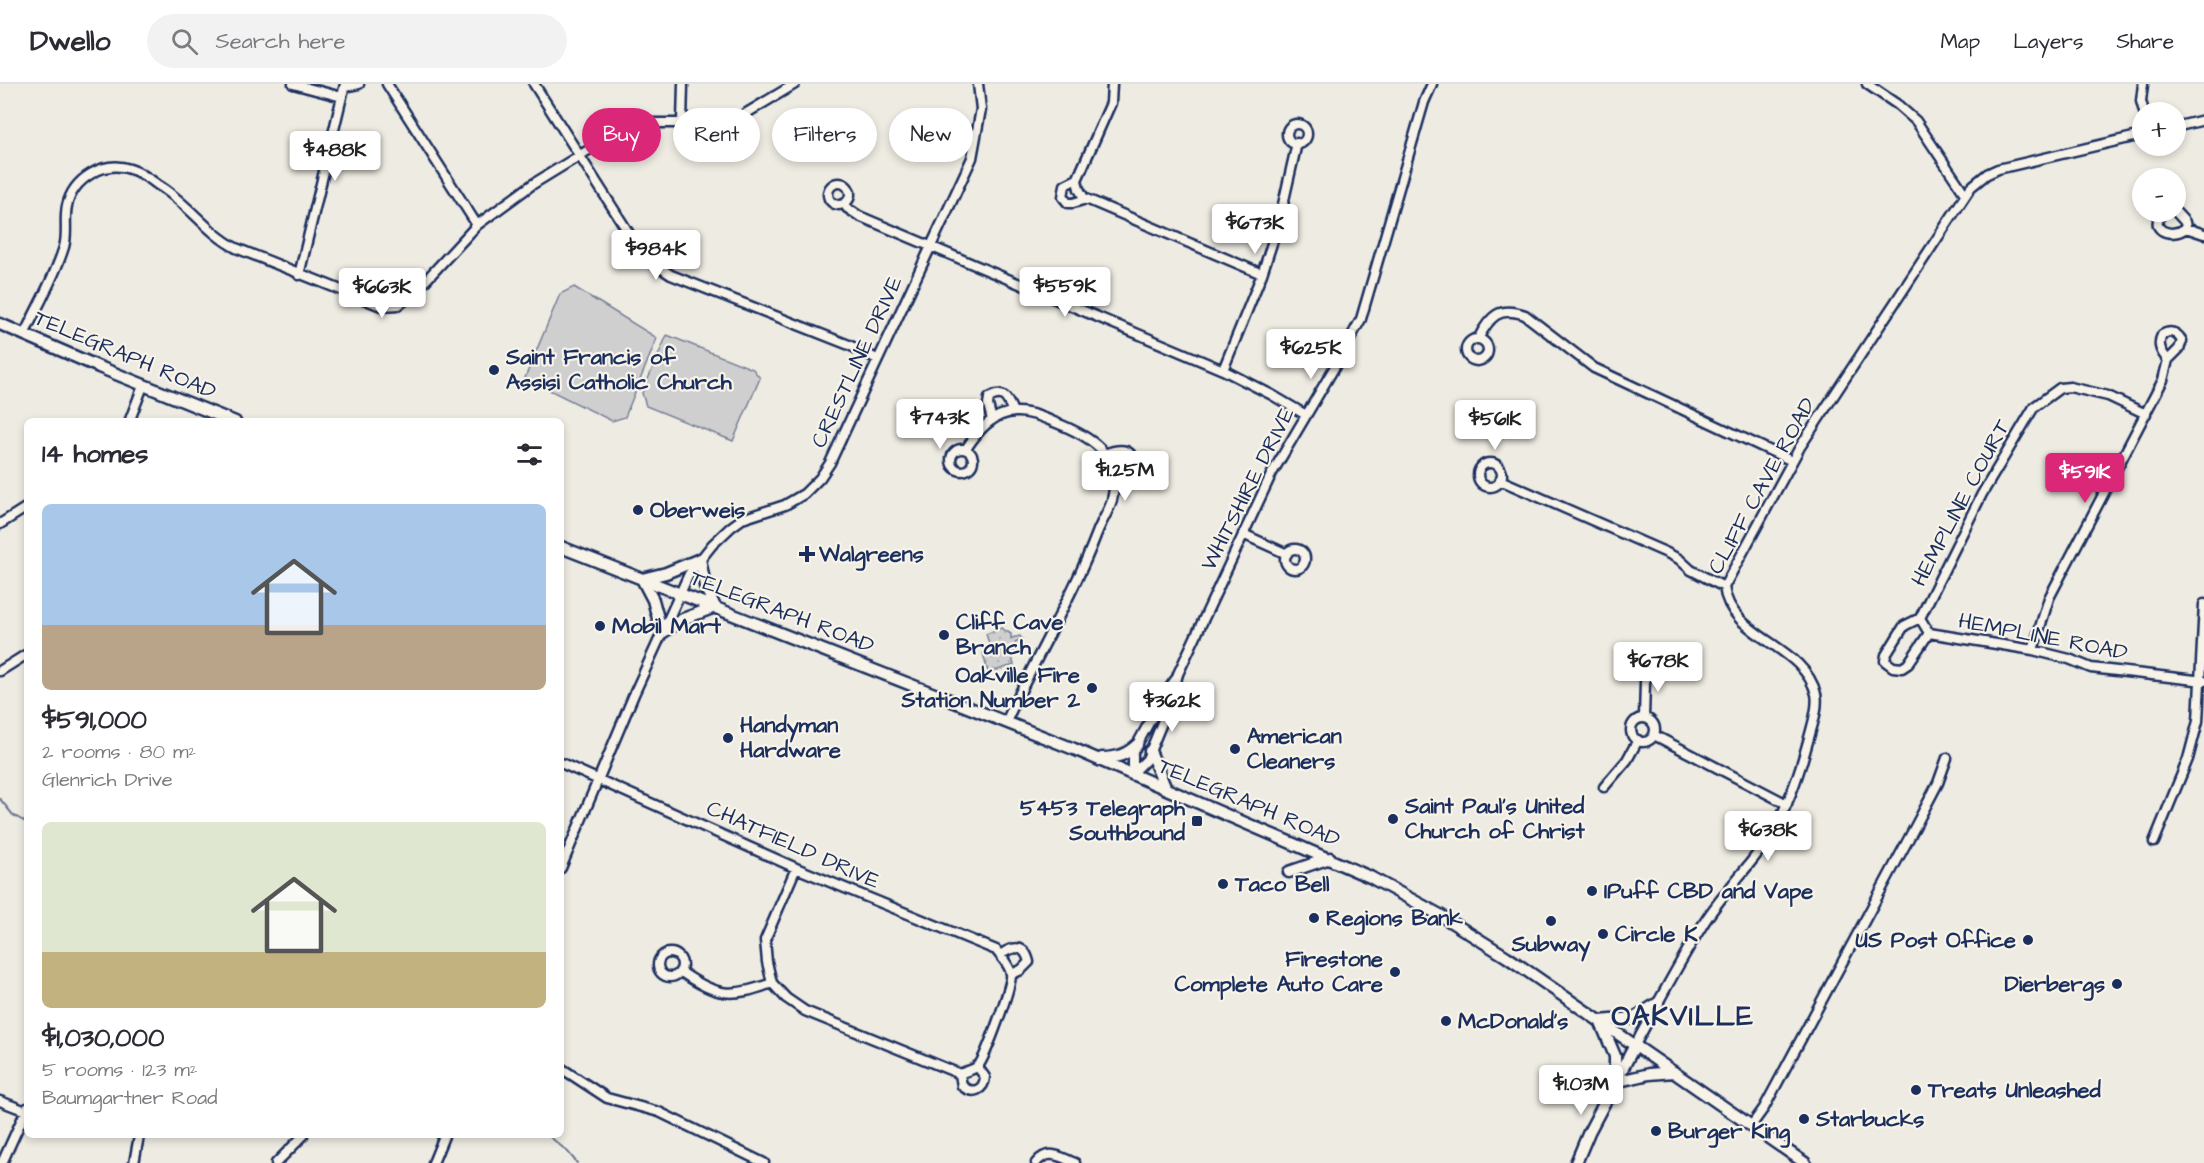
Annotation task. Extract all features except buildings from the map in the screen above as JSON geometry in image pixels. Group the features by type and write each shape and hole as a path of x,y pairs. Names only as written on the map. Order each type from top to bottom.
{"main road":[{"name":"TELEGRAPH ROAD","path":"0,324 143,386 225,418"},
{"name":"TELEGRAPH ROAD","path":"564,548 1097,758 1370,877 1440,915 1507,957 1806,1163"},
{"path":"700,559 705,585 715,607 683,619 662,633 653,600 642,579 666,573 700,559"},
{"path":"1097,758 1115,758 1128,753 1137,745"},
{"path":"1150,751 1165,787"},
{"path":"1290,872 1330,858"},
{"path":"1615,1082 1615,1056 1600,1021 1634,1018 1658,1003"},
{"path":"1576,1163 1635,1045"},
{"path":"1615,1082 1649,1074 1674,1072"}],"street":[{"path":"293,84 342,97"},
{"path":"299,275 345,85 359,84"},
{"path":"387,84 477,225"},
{"path":"534,84 647,259 671,275 849,345 877,359"},
{"path":"682,108 683,84"},
{"path":"755,108 795,84"},
{"name":"CRESTLINE DRIVE","path":"564,861 688,574 731,526 751,516 785,505 804,494 830,464 972,158 981,109 978,84"},
{"path":"1112,84 1111,103 1077,179 1079,189 1086,199 1262,274"},
{"name":"WHITSHIRE DRIVE","path":"1133,773 1133,752 1178,674 1271,476 1361,319 1424,102 1432,84"},
{"path":"1867,84 1898,105 1916,122 1965,194"},
{"path":"2141,102 2143,84"},
{"path":"2186,124 2204,120"},
{"path":"24,335 64,246 67,207 71,194 90,174 104,168 131,169 171,193 224,242 299,275 381,306 399,305 415,292 477,225 580,154 630,126 656,122 673,123"},
{"name":"CLIFF CAVE ROAD","path":"1635,1045 1706,920 1766,842 1787,804 1804,755 1813,721 1816,695 1807,674 1791,658 1731,611 1724,587 1791,461 1965,194 1978,180 1998,169 2132,137"},
{"path":"1223,370 1262,274 1279,222 1297,143"},
{"path":"1077,179 1065,185 1063,197 1068,203 1086,199"},
{"path":"845,204 847,208 860,216 1223,370 1306,415"},
{"path":"2158,222 2158,227 2162,231 2174,233 2186,228"},
{"path":"2185,222 2186,228"},
{"path":"2186,228 2204,234"},
{"path":"1478,339 1491,318 1500,312 1513,311 1525,315 1594,368 1791,461"},
{"path":"2033,650 2049,598 2163,380 2168,360"},
{"path":"131,418 143,386"},
{"name":"HEMPLINE COURT","path":"1929,633 1908,664 1902,668 1893,667 1885,661 1886,655 1904,626 1920,618 1982,494 2034,407 2060,388 2070,387 2108,396 2146,414"},
{"path":"992,420 988,405 989,398 995,394 1003,395 1008,399 1013,412"},
{"path":"966,449 973,438 992,420 1013,412 1035,414 1086,435 1104,454 1111,465 1114,479 1112,500 1081,573 1006,722"},
{"path":"1104,454 1121,449 1129,452 1133,457 1133,464 1125,474 1114,479"},
{"path":"1500,480 1667,553 1679,559 1691,570 1724,587"},
{"path":"0,524 24,509"},
{"path":"1244,534 1287,554"},
{"path":"2154,842 2187,759 2198,721 2202,680 2204,604"},
{"name":"HEMPLINE ROAD","path":"1920,618 1929,633 2033,650 2069,658 2091,668 2202,680"},
{"path":"0,671 24,656"},
{"path":"1644,718 1645,682 1650,664"},
{"name":"WHITSHIRE DRIVE","path":"1133,773 1147,759 1171,701 1178,674"},
{"path":"1644,718 1652,722 1654,735 1647,741 1638,740 1631,729 1635,721 1644,718"},
{"path":"1654,735 1787,804"},
{"path":"1604,787 1627,760 1638,740"},
{"path":"1751,1126 1764,1108 1916,825 1938,783 1947,758"},
{"name":"CHATFIELD DRIVE","path":"564,764 796,868 996,950 1007,963 1012,974"},
{"path":"796,868 765,940 772,982 786,998 805,1011 960,1074 977,1066 983,1058 1002,1009 1012,974 1021,970 1029,962 1027,953 1020,948 1013,947 1000,955"},
{"path":"680,971 714,991 735,994 772,982"},
{"path":"960,1074 962,1086 971,1091 979,1089 983,1086 986,1077 977,1066"},
{"path":"564,1070 607,1098 659,1112 764,1163"},
{"path":"0,1101 24,1109"},
{"path":"2,1163 24,1114"},
{"path":"134,1163 140,1138"},
{"path":"276,1163 301,1138"},
{"path":"433,1163 443,1138"},
{"path":"1036,1163 1044,1154 1049,1153 1076,1163"}],"shaded area":[{"path":"574,287 657,338 625,417 612,421 525,378 560,294"},
{"path":"667,335 753,369 760,378 733,441 646,406 642,393"},
{"path":"1001,628 1011,634 1011,638 1020,636 1022,639 1015,642 1017,651 1011,653 1014,665 988,673 983,653 991,650 986,634"}],"waterway":[{"path":"0,799 13,815 24,821"},
{"path":"551,1138 577,1163"}],"place":[{"name":"Saint Francis of Assisi Catholic Church","path":"494,370"},
{"name":"Oberweis","path":"638,510"},
{"name":"Walgreens","path":"807,554"},
{"name":"Mobil Mart","path":"600,626"},
{"name":"Cliff Cave Branch","path":"944,635"},
{"name":"Oakville Fire Station Number 2","path":"1092,688"},
{"name":"Handyman Hardware","path":"728,738"},
{"name":"American Cleaners","path":"1235,749"},
{"name":"Saint Paul's United Church of Christ","path":"1393,819"},
{"name":"5453 Telegraph Southbound","path":"1197,821"},
{"name":"Taco Bell","path":"1223,884"},
{"name":"IPuff CBD and Vape","path":"1592,891"},
{"name":"Regions Bank","path":"1314,918"},
{"name":"Subway","path":"1551,921"},
{"name":"Circle K","path":"1603,934"},
{"name":"US Post Office","path":"2028,940"},
{"name":"Firestone Complete Auto Care","path":"1395,972"},
{"name":"Dierbergs","path":"2117,984"},
{"name":"McDonald's","path":"1446,1021"},
{"name":"Treats Unleashed","path":"1916,1090"},
{"name":"Starbucks","path":"1804,1119"},
{"name":"Burger King","path":"1656,1131"}],"district":[{"name":"OAKVILLE","path":"1683,1016"}]}
